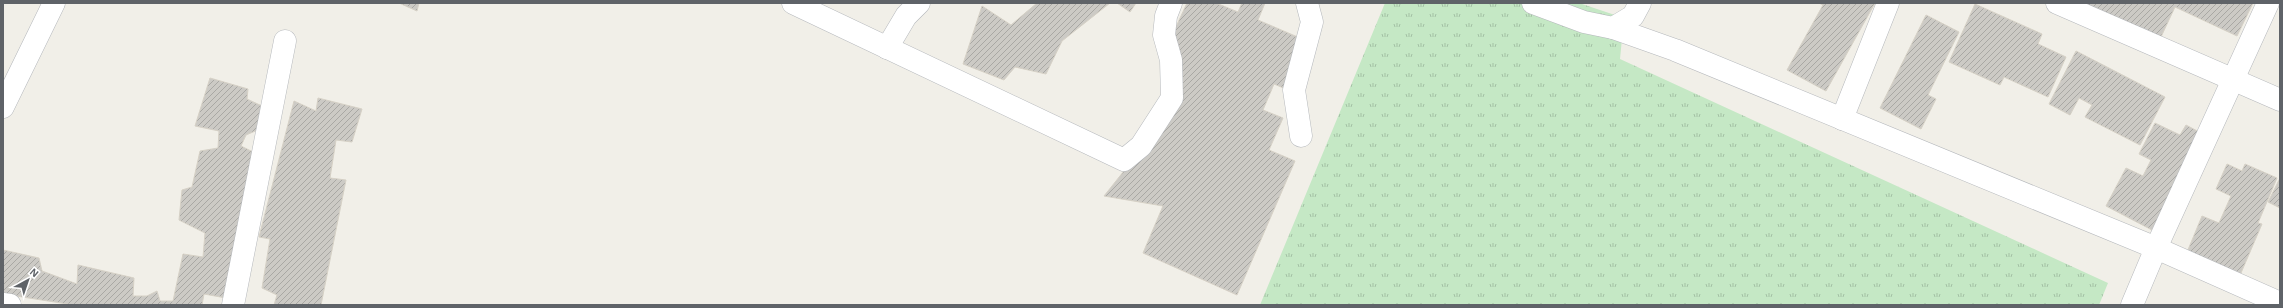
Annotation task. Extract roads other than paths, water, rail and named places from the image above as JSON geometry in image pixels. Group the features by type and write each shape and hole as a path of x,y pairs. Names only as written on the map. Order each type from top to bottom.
{"street":[{"path":"3,107 54,3"},
{"path":"793,3 1124,160 1141,146 1172,98 1171,60 1164,35 1166,16 1171,3"},
{"path":"888,48 906,16 919,3"},
{"path":"1301,136 1294,90 1312,22 1307,3"},
{"path":"1533,3 1584,22 1613,28 1674,50 2156,248 2280,303"},
{"path":"1613,28 1633,16 1640,3"},
{"path":"1842,119 1888,3"},
{"path":"2057,3 2232,81 2280,100"},
{"path":"2132,305 2156,248 2268,3"},
{"path":"233,305 284,41"},
{"path":"3,304 10,305"}]}
